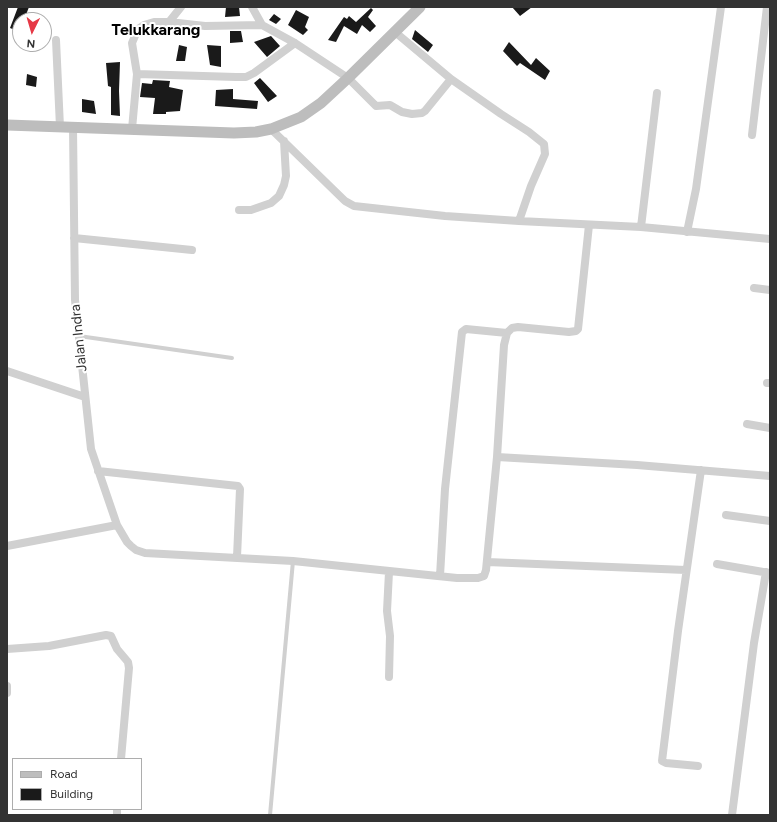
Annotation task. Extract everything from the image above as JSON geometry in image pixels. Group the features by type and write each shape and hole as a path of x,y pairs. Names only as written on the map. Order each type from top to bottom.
{"main road":[{"path":"7,125 234,133 256,132 272,129 307,114 321,103 420,7"}],"street":[{"path":"169,22 181,7"},
{"path":"252,7 262,25"},
{"path":"687,232 696,189 721,7"},
{"path":"752,135 767,7"},
{"path":"132,129 137,74 132,43 138,29 144,25 154,22 205,26 262,25 295,43 348,78 375,105 390,105 402,112 412,114 422,113 425,111 451,79"},
{"path":"395,32 451,79 500,114 529,132 544,144 545,154 531,186 519,221"},
{"path":"56,40 60,127"},
{"path":"137,74 246,76 254,73 295,43"},
{"path":"641,227 658,93"},
{"name":"Jalan Indra","path":"73,127 75,300 90,449 117,525 127,542 136,550 145,553 236,557"},
{"path":"272,129 345,201 354,206 445,216 641,227 770,239"},
{"path":"239,210 251,210 271,203 279,196 286,176 284,141"},
{"path":"98,471 238,486 240,489 236,557 457,578 478,578 484,576 487,562 497,457 504,345 507,333 512,328 518,327 569,332 576,331 578,329 590,225"},
{"path":"74,238 192,250"},
{"path":"754,288 770,290"},
{"path":"440,576 444,495 462,332 466,330 507,333"},
{"path":"7,377 7,371 85,397"},
{"path":"747,424 770,428"},
{"path":"497,457 770,476"},
{"path":"698,766 666,763 662,761 686,570 701,470"},
{"path":"726,515 770,521"},
{"path":"7,546 117,525"},
{"path":"487,562 686,570"},
{"path":"717,564 768,572 754,643 732,815"},
{"path":"389,572 389,677"},
{"path":"7,649 49,646 106,635 111,636 117,649 128,662 129,668 121,758"},
{"path":"7,686 7,693"}],"lane":[{"path":"79,336 232,358"},
{"path":"270,815 293,562"}],"building":[{"path":"18,7 29,7 27,12 16,12"},
{"path":"226,7 239,7 240,16 225,17"},
{"path":"512,7 532,7 520,16"},
{"path":"371,8 373,10 368,17 376,26 370,32 362,25 357,34 344,26 336,42 328,40 344,17 347,19 349,16 356,22"},
{"path":"296,10 309,17 305,27 308,30 303,35 288,25"},
{"path":"274,14 281,19 276,24 269,20"},
{"path":"415,30 433,45 428,52 412,39"},
{"path":"230,31 241,31 243,42 230,43"},
{"path":"271,36 280,46 267,57 254,42"},
{"path":"509,42 531,65 536,58 550,71 545,80 520,63 517,66 503,51"},
{"path":"179,45 187,47 185,61 176,61"},
{"path":"207,45 221,46 221,67 210,65"},
{"path":"120,62 120,116 111,115 111,87 108,86 106,63"},
{"path":"27,74 37,77 36,87 26,85"},
{"path":"260,78 277,96 268,102 254,83"},
{"path":"153,80 170,81 169,87 183,90 180,111 166,112 166,114 153,114 155,98 140,97 142,83 152,84"},
{"path":"233,89 233,99 258,101 257,109 215,106 216,90"},
{"path":"82,99 94,101 96,114 82,112"}],"district":[{"name":"Telukkarang","path":"156,30"}]}
